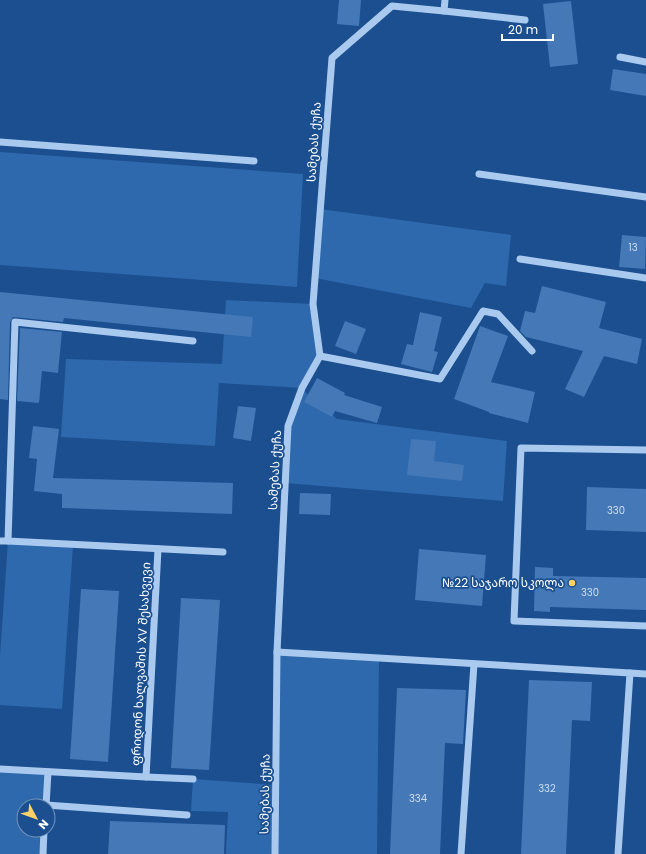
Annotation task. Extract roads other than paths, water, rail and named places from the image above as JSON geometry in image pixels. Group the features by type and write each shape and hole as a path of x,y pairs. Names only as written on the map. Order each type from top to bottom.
{"street":[{"path":"444,11 445,0"},
{"name":"სამებას ქუჩა","path":"275,854 278,652 288,426 302,388 320,356 313,304 332,58 392,6 525,20"},
{"path":"620,57 646,62"},
{"path":"0,142 254,161"},
{"path":"479,174 646,197"},
{"path":"520,259 646,278"},
{"path":"320,356 440,379 483,311 498,314 532,351"},
{"path":"8,541 15,322 193,341"},
{"path":"646,450 520,448 514,621 646,626"},
{"path":"0,541 223,552"},
{"name":"ფრიდონ ხალვაშის XV შესახვევი","path":"0,769 146,777 158,549"},
{"path":"278,652 646,674"},
{"path":"461,854 474,664"},
{"path":"618,854 630,673"},
{"path":"46,798 48,772"},
{"path":"146,777 193,779"},
{"path":"56,806 187,815"},
{"path":"43,854 44,838"}],"place":[{"name":"№22 საჯარო სკოლა","path":"572,583"}]}
